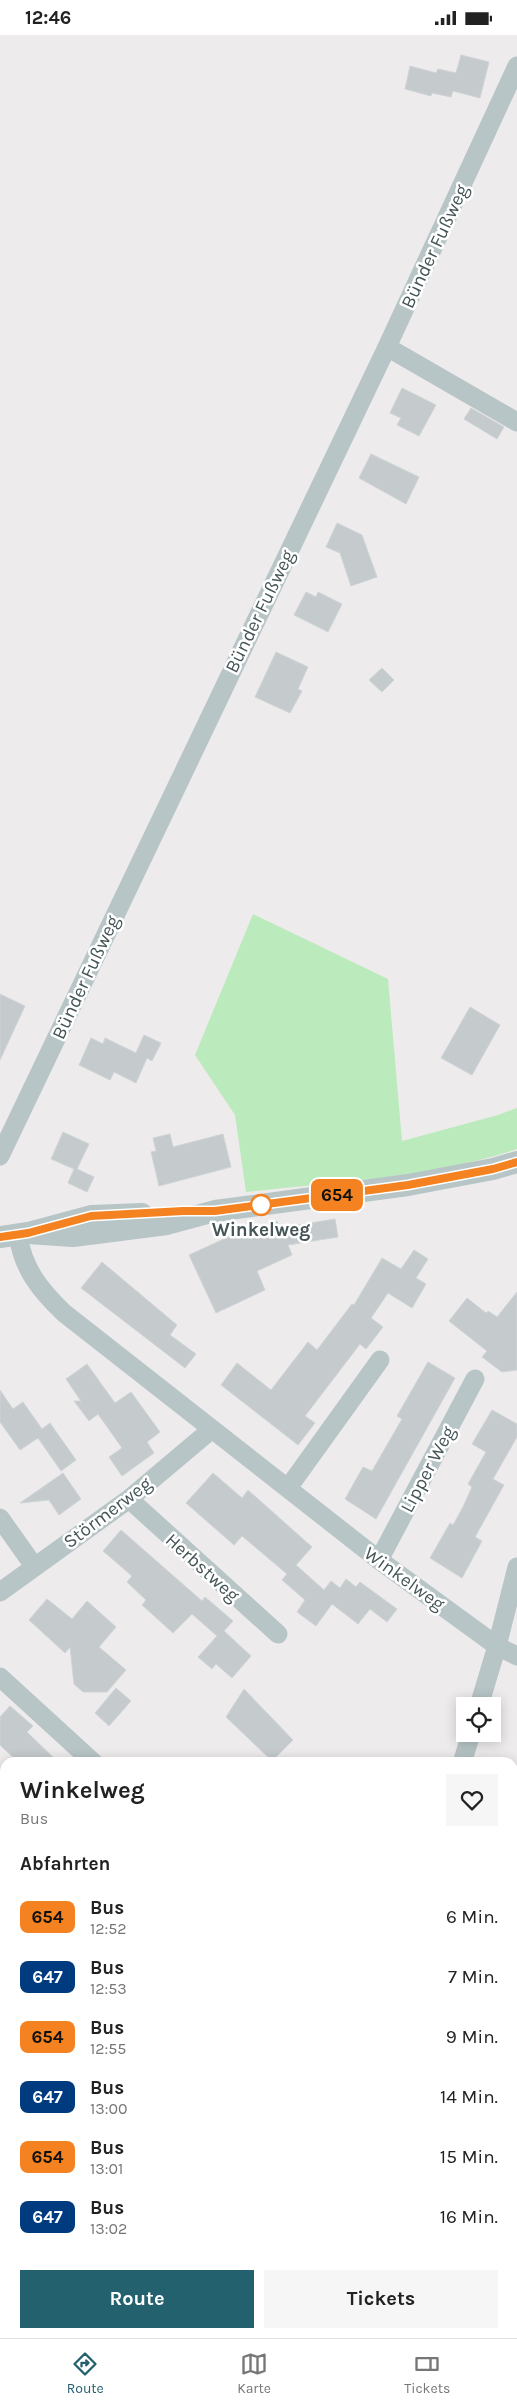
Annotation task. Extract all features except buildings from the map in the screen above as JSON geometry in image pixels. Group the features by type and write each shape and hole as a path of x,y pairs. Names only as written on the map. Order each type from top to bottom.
{"street":[{"name":"Bünder Fußweg","path":"0,1156 387,347 517,66"},
{"path":"387,347 517,422"},
{"path":"15,1235 91,1216 215,1211 408,1185 493,1169 517,1162"},
{"name":"Winkelweg","path":"15,1235 31,1276 55,1305 379,1560 498,1646 517,1656"},
{"path":"288,1488 380,1360"},
{"name":"Lipper Weg","path":"379,1560 475,1379"},
{"name":"Störmerweg","path":"0,1592 129,1499 212,1429"},
{"name":"Herbstweg","path":"129,1499 278,1635"},
{"path":"0,1518 34,1566"},
{"path":"482,1697 498,1646 517,1567"},
{"path":"0,1677 87,1757"},
{"path":"464,1757 469,1742"}],"green space":[{"path":"253,914 388,979 402,1141 517,1108 517,1149 451,1167 417,1173 246,1192 235,1115 195,1055"}],"bus line":[{"name":"654","path":"0,1237 28,1233 91,1216 215,1211 408,1185 493,1169 517,1162"}],"place":[{"name":"Winkelweg","path":"261,1205"}]}
